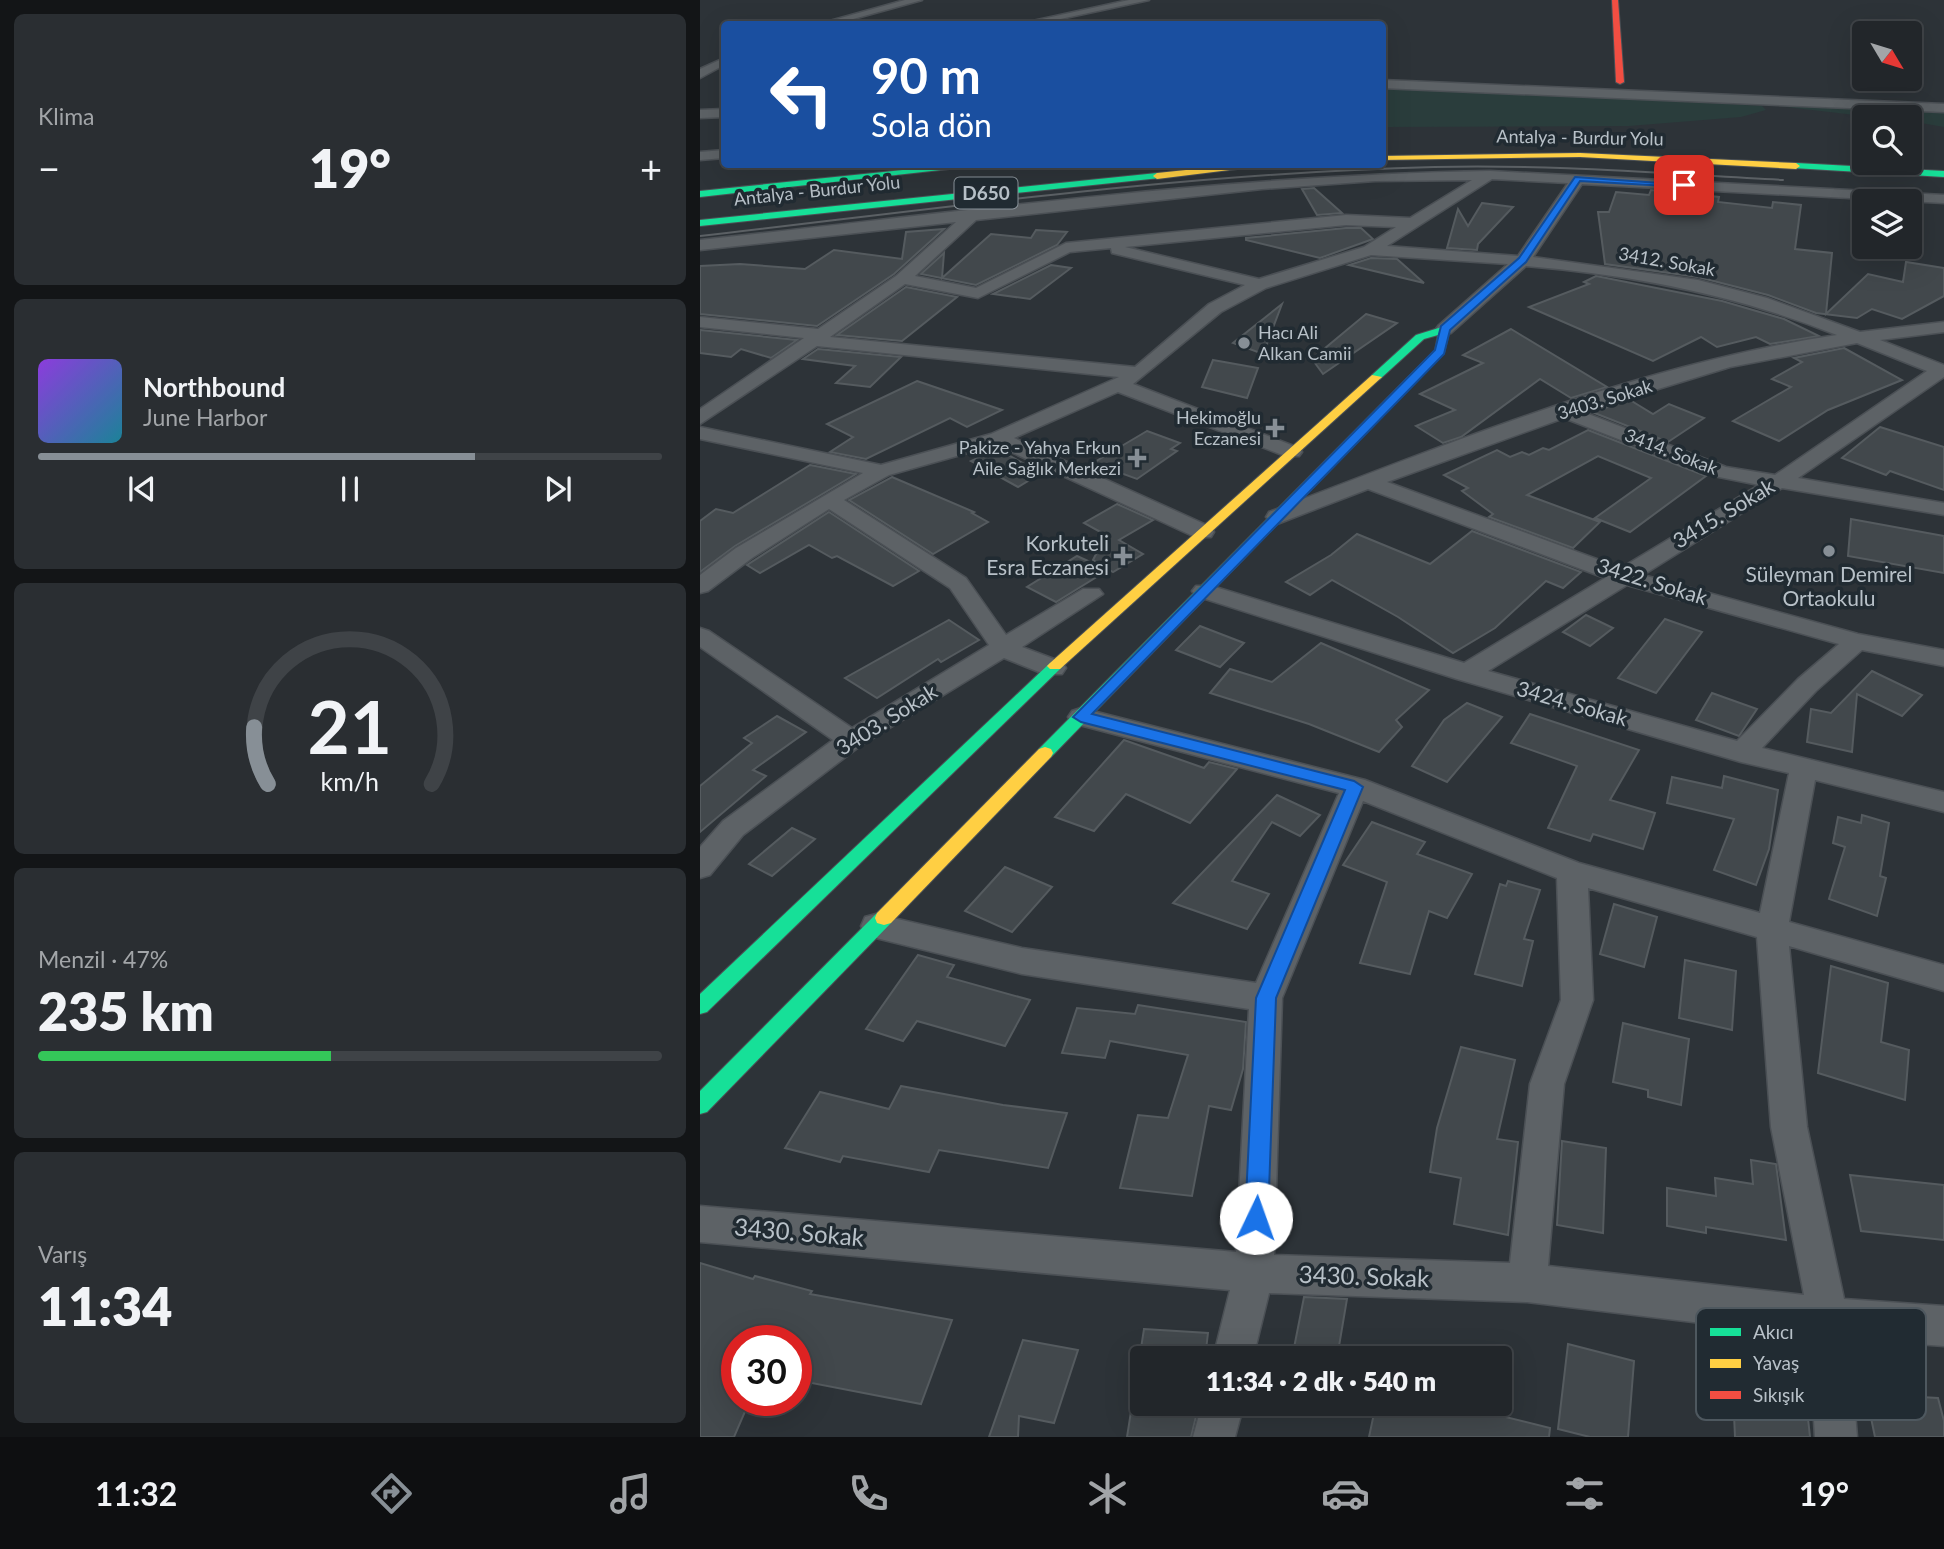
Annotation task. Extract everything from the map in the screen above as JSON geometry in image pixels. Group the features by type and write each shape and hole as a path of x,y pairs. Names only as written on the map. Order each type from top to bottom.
{"main road":[{"path":"1615,0 1620,82"},
{"name":"Antalya - Burdur Yolu","path":"1386,158 1580,155 1944,174"},
{"name":"Antalya - Burdur Yolu","path":"700,194 951,168"},
{"name":"Antalya - Burdur Yolu","path":"700,223 1234,168"},
{"path":"700,1006 1053,668 1420,337 1445,329"},
{"path":"700,1105 1440,351 1445,329"}],"street":[{"path":"891,0 903,4"},
{"path":"836,21 917,0"},
{"path":"1039,21 1144,0"},
{"path":"700,74 721,63"},
{"path":"1386,84 1944,108"},
{"path":"700,114 721,113"},
{"path":"700,156 721,154"},
{"path":"700,586 744,553 829,500 882,471 998,438 1118,385 1139,373 1215,309 1259,284 1370,250 1490,175"},
{"path":"700,245 1262,185 1375,177 1490,175 1578,178 1944,199"},
{"path":"1445,329 1523,260 1578,178"},
{"path":"700,418 902,279 973,215"},
{"path":"902,279 978,293 1066,248 1346,220 1411,223"},
{"path":"1097,245 1259,284"},
{"name":"3412. Sokak","path":"1370,250 1523,260 1699,285 1763,303 1942,370"},
{"path":"700,322 1139,373"},
{"name":"3403. Sokak","path":"1277,517 1367,482 1567,412 1726,363 1859,337 1944,327"},
{"name":"3415. Sokak","path":"1466,673 1780,481 1942,370"},
{"path":"1118,385 1292,452"},
{"name":"3414. Sokak","path":"1567,412 1721,472 1944,509"},
{"path":"700,433 882,471"},
{"path":"998,438 1203,532"},
{"name":"3422. Sokak","path":"1367,482 1621,576 1857,641 1944,658"},
{"path":"829,500 958,583 1003,648 1053,668"},
{"name":"3424. Sokak","path":"1204,591 1466,673 1741,753 1944,802"},
{"name":"3403. Sokak","path":"700,867 733,828 851,740 1091,594"},
{"path":"700,636 851,740"},
{"path":"1741,753 1807,685 1857,641"},
{"path":"1081,717 1354,787 1572,872 1944,978"},
{"path":"1803,770 1772,930 1789,1127 1826,1308"},
{"path":"1236,1346 1254,1273 1266,998 1354,787"},
{"path":"1527,1283 1547,1084 1577,1000 1572,872"},
{"path":"876,926 1022,961 1266,998"},
{"name":"3430. Sokak","path":"700,1224 1254,1273 1527,1283 1742,1308"},
{"name":"3430. Sokak","path":"1926,1325 1944,1326"},
{"path":"1214,1437 1220,1416"}],"green space":[{"path":"1386,89 1762,106 1766,110 1741,117 1629,126 1386,127"},
{"path":"1778,106 1852,109 1852,115"},
{"path":"1922,112 1944,113 1944,127 1922,123"}],"building":[{"path":"1314,188 1342,213 1317,215 1302,189"},
{"path":"1651,190 1719,197 1718,202 1772,208 1773,202 1801,205 1795,249 1832,253 1826,314 1868,274 1903,282 1906,262 1944,268 1944,296 1902,319 1872,309 1857,318 1816,313 1768,295 1698,277 1605,264 1598,212 1609,212 1616,192 1649,195"},
{"path":"1482,203 1513,207 1478,244 1477,250 1447,248 1458,209 1468,226"},
{"path":"1361,228 1373,239 1320,258 1246,240 1246,238"},
{"path":"944,229 894,274 817,326 700,314 700,266 740,264 805,269 834,250 902,259 906,232"},
{"path":"1036,230 1067,232 1057,245 976,285 921,274 944,253 942,278 991,234 1031,238"},
{"path":"1371,258 1397,259 1424,283 1349,265"},
{"path":"1051,265 1071,268 1030,299 993,294"},
{"path":"1596,276 1722,301 1784,319 1819,336 1770,344 1756,337 1717,347 1701,337 1653,361 1529,307 1589,284 1584,282"},
{"path":"906,287 957,297 902,341 837,335"},
{"path":"1282,304 1263,354 1233,343"},
{"path":"1366,314 1397,323 1323,374 1312,359"},
{"path":"1511,329 1607,387 1571,398 1540,379 1461,437 1443,443 1416,426 1455,410 1420,394 1483,363 1463,355"},
{"path":"700,330 797,340 771,358 741,349 731,357 700,353"},
{"path":"1844,348 1902,380 1828,410 1779,441 1733,421 1791,387 1772,379 1802,362 1794,358"},
{"path":"818,349 901,357 870,387 836,383 855,366 803,359"},
{"path":"1213,360 1258,368 1247,398 1202,387"},
{"path":"917,381 1002,410 967,427 950,418 866,459 830,452 853,437 827,424"},
{"path":"1630,400 1653,414 1669,404 1704,418 1668,442 1592,412"},
{"path":"1880,427 1944,447 1944,490 1890,471 1886,475 1842,458"},
{"path":"1588,430 1706,476 1630,532 1595,518 1651,478 1598,456 1527,495 1600,522 1573,548 1489,517 1493,514 1462,491 1468,488 1444,475 1497,450 1510,457 1522,452 1529,455 1543,448 1549,450"},
{"name":"Pakize - Yahya Erkun Aile Sağlık Merkezi","path":"1147,431 1180,443 1171,449 1177,451 1137,479 1093,463"},
{"path":"997,449 1041,473 1018,487 971,461"},
{"path":"810,465 856,474 735,546 700,572 700,521 716,509 733,513"},
{"path":"892,477 974,512 972,513 988,522 933,554 849,500"},
{"path":"1117,504 1153,520 1119,540 1143,554 1113,572 1093,560 1106,535 1084,523"},
{"path":"829,512 919,571 893,586 837,556 832,558 809,545 760,573 747,565"},
{"path":"1851,519 1944,536 1944,573 1848,556"},
{"path":"1472,531 1581,572 1563,588 1546,581 1495,628 1453,653 1398,617 1332,580 1310,595 1286,582 1331,555 1357,534 1430,564"},
{"path":"1077,556 1108,570 1056,602 1027,587"},
{"path":"1586,615 1613,628 1590,646 1563,632"},
{"path":"1665,619 1702,632 1656,693 1618,678"},
{"path":"949,620 979,640 941,662 938,659 877,698 845,678"},
{"path":"1200,626 1244,643 1220,667 1176,650"},
{"path":"1321,643 1429,690 1396,720 1402,727 1379,752 1309,724 1210,693 1230,669 1272,682"},
{"path":"1872,671 1922,695 1902,716 1857,694 1852,752 1807,742 1811,709 1831,713"},
{"path":"1712,693 1757,709 1739,736 1696,720"},
{"path":"1467,703 1502,717 1447,782 1412,766 1444,720"},
{"path":"1530,714 1639,750 1610,800 1655,813 1643,849 1593,834 1590,841 1548,828 1577,766 1511,743"},
{"path":"777,716 806,732 753,770 766,776 700,832 700,786 752,743 744,738"},
{"path":"1124,740 1204,768 1209,762 1237,769 1190,823 1126,794 1094,831 1055,817"},
{"path":"1724,776 1778,790 1769,849 1756,885 1714,870 1734,819 1667,803 1672,777 1722,788"},
{"path":"1277,795 1320,815 1300,836 1272,822 1232,881 1269,894 1247,929 1173,903"},
{"path":"1862,815 1889,823 1880,876 1886,878 1877,916 1829,899 1845,847 1833,843 1838,817 1861,823"},
{"path":"1372,822 1425,842 1417,854 1472,874 1447,918 1429,911 1410,974 1360,963 1387,882 1343,865"},
{"path":"792,828 815,839 772,876 749,864"},
{"path":"1005,867 1052,887 1012,932 965,911"},
{"path":"1508,881 1540,890 1524,939 1533,941 1522,986 1475,974 1500,884 1506,886"},
{"path":"1614,904 1657,917 1644,967 1600,954"},
{"path":"918,955 954,965 947,977 1030,1000 1005,1046 917,1021 903,1041 866,1029"},
{"path":"1685,960 1736,971 1732,1030 1679,1018"},
{"path":"1831,966 1888,983 1881,1042 1909,1050 1905,1100 1818,1073"},
{"path":"1138,1005 1246,1022 1243,1069 1231,1110 1209,1106 1192,1196 1120,1188 1138,1115 1168,1118 1188,1055 1110,1041 1105,1058 1062,1053 1077,1008 1135,1014"},
{"path":"1623,1023 1689,1039 1681,1105 1648,1097 1648,1090 1613,1082"},
{"path":"1461,1047 1515,1060 1497,1139 1518,1142 1508,1235 1454,1224 1461,1178 1430,1172 1437,1128"},
{"path":"901,1086 1003,1105 1067,1113 1048,1168 939,1150 929,1172 843,1156 840,1162 785,1148 820,1092 889,1109"},
{"path":"1562,1141 1606,1148 1603,1233 1557,1225"},
{"path":"1751,1160 1776,1164 1786,1240 1706,1227 1706,1233 1667,1226 1667,1188 1716,1196 1715,1178 1753,1184"},
{"path":"1850,1175 1944,1185 1944,1240 1861,1231"},
{"path":"700,1263 753,1279 755,1276 812,1291 810,1294 952,1320 921,1404 812,1383 812,1325 721,1325 721,1416 743,1416 734,1437 700,1437"},
{"path":"1304,1297 1347,1299 1339,1346 1294,1346"},
{"path":"1144,1329 1208,1333 1206,1346 1141,1346"},
{"path":"1023,1340 1078,1350 1054,1423 1019,1416 1018,1437 989,1437"},
{"path":"1568,1344 1634,1361 1628,1437 1590,1437 1558,1429"},
{"path":"1926,1397 1938,1398 1944,1421 1944,1437 1875,1437 1871,1420 1926,1420"},
{"path":"1130,1416 1196,1416 1191,1437 1127,1437"},
{"path":"1373,1416 1501,1416 1550,1428 1549,1437 1369,1437"},
{"path":"1734,1420 1808,1420 1810,1437 1735,1437"}],"tram line":[{"path":"700,236 1066,193 1250,176 1342,171 1521,167 1783,180"}],"traffic: fast":[{"path":"1796,166 1944,174"},
{"path":"700,194 951,168"},
{"path":"700,223 1157,176"},
{"path":"1045,753 1440,351 1445,329 1420,337 1376,377"},
{"path":"700,1006 1055,666"},
{"path":"700,1105 884,918"}],"traffic: slow":[{"path":"1386,158 1580,155 1796,166"},
{"path":"1157,176 1234,168"},
{"path":"1055,666 1376,377"},
{"path":"884,918 1045,753"}],"traffic: jam":[{"path":"1615,0 1620,82"}],"place":[{"name":"Hacı Ali Alkan Camii","path":"1244,343"},
{"name":"Hekimoğlu Eczanesi","path":"1275,428"},
{"name":"Pakize - Yahya Erkun Aile Sağlık Merkezi","path":"1137,458"},
{"name":"Süleyman Demirel Ortaokulu","path":"1829,551"},
{"name":"Korkuteli Esra Eczanesi","path":"1123,556"}],"route":[{"path":"1256,1218 1266,998 1354,787 1081,717 1440,351 1445,329 1523,260 1578,178 1684,185"}]}
